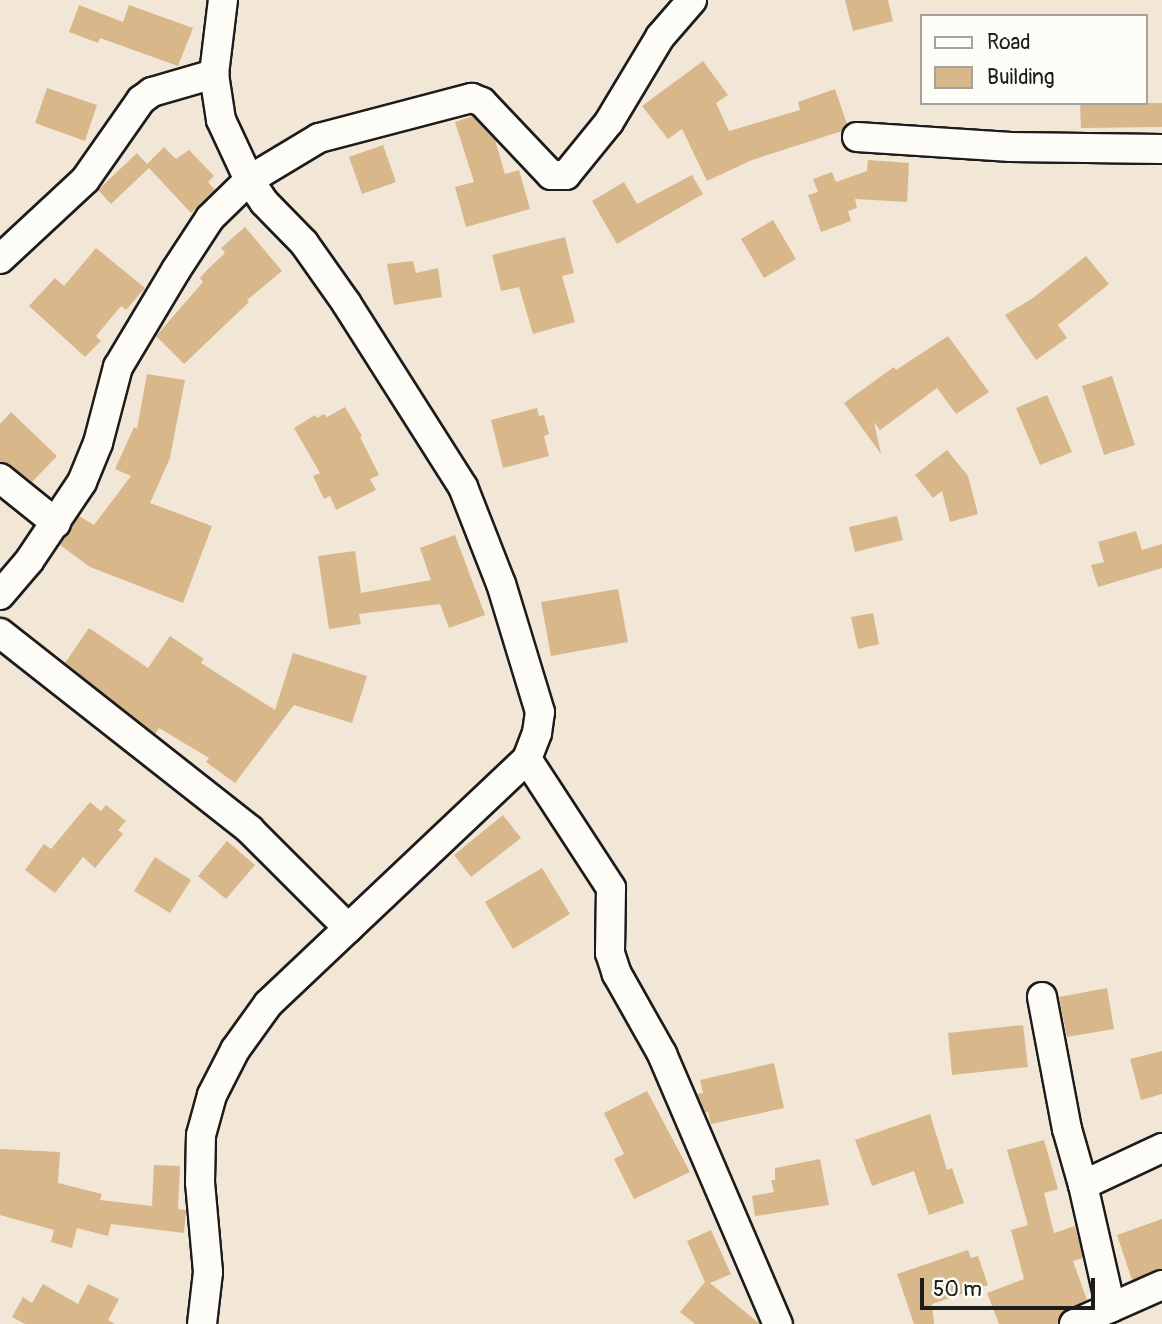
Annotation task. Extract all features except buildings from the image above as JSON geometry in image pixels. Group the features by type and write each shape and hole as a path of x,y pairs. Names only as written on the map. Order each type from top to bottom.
{"street":[{"path":"202,1324 208,1272 200,1182 201,1135 212,1095 235,1050 268,1004 527,759 537,733 540,712 537,694 501,584 463,487 347,304 304,243 264,202 249,180 221,120 214,74 223,0"},
{"path":"0,595 56,523 82,482 98,443 118,367 209,218 249,180 319,138 472,98 482,102 551,175 566,175 609,122 660,37 692,0"},
{"path":"0,259 85,180 141,100 152,92 214,74"},
{"path":"857,138 1011,147 1162,149"},
{"path":"0,478 56,523"},
{"path":"0,633 250,830 348,928"},
{"path":"527,759 611,888 610,953 617,974 662,1054 778,1324"},
{"path":"1042,997 1067,1129 1083,1185 1111,1308"},
{"path":"1083,1185 1162,1148"},
{"path":"1074,1324 1162,1285"}]}
